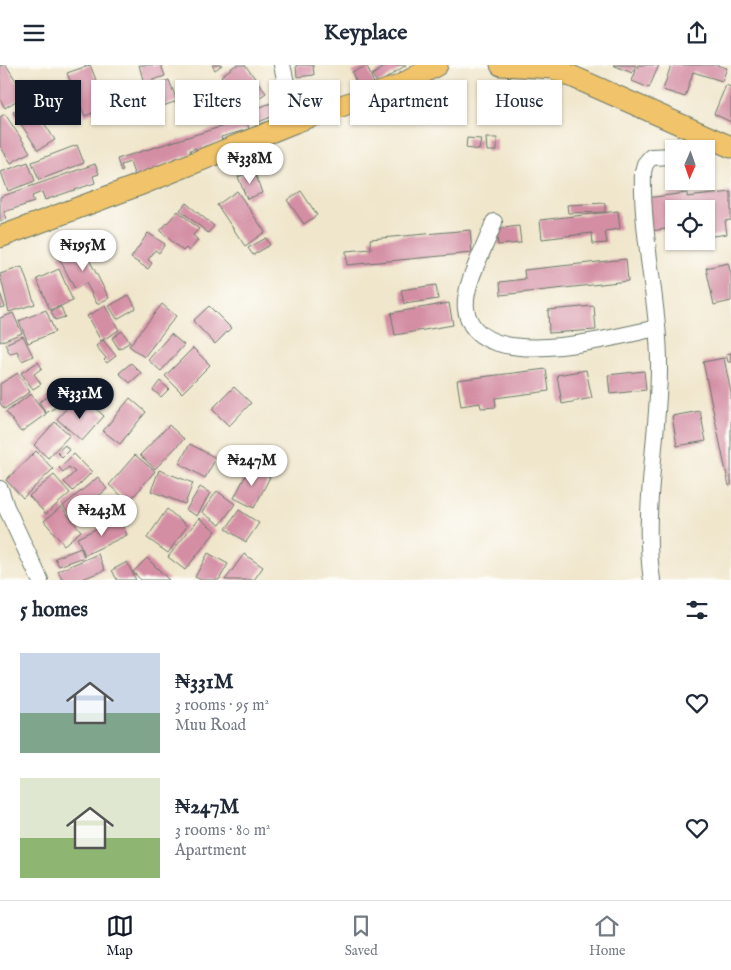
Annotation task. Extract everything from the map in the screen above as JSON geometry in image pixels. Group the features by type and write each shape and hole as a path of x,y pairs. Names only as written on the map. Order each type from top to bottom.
{"main road":[{"path":"340,106 399,86 437,65"},
{"path":"501,65 551,66 695,140"},
{"path":"0,237 139,185 288,125"},
{"path":"715,144 731,147"}],"street":[{"path":"282,65 285,80"},
{"path":"652,580 650,566 651,484 659,372 657,327 650,272 643,172 645,163 651,157 665,156"},
{"path":"494,222 467,294 466,309 471,324 478,333 492,341 507,345 567,347 657,327"},
{"path":"0,489 6,507 40,580"}],"building":[{"path":"0,65 6,65 16,80 15,102 5,108 0,99"},
{"path":"90,65 96,80 91,80 91,114 85,116 81,106 81,80 70,80 67,73"},
{"path":"139,65 161,65 165,76 153,80 143,80"},
{"path":"212,65 222,65 215,70"},
{"path":"236,65 245,65 256,80 224,80 221,76"},
{"path":"296,65 313,65 314,75 297,77"},
{"path":"388,65 406,65 384,80 375,80 372,75"},
{"path":"613,65 636,65 632,73"},
{"path":"638,65 659,65 649,88 632,81"},
{"path":"671,65 717,65 727,68 722,81 693,72 685,97 663,90"},
{"path":"367,66 373,80 355,80 352,72"},
{"path":"169,80 175,96 175,102 165,105 165,81"},
{"path":"259,84 266,93 259,98"},
{"path":"726,85 731,87 731,122 714,114"},
{"path":"269,104 269,118 259,122 259,107"},
{"path":"5,114 30,152 11,163 0,146 0,117"},
{"path":"22,125 45,125 55,140 38,150"},
{"path":"227,125 248,125 249,129 221,137 222,141 203,147 205,153 198,155 196,148 190,150 191,154 158,166 159,169 135,177 130,162 121,165 123,171 121,172 117,159"},
{"path":"467,138 481,139 479,150 466,148"},
{"path":"486,138 497,138 497,151 487,151"},
{"path":"77,145 84,163 39,180 32,162"},
{"path":"28,162 35,181 8,191 1,172"},
{"path":"95,164 99,174 93,176 95,183 45,200 42,192 32,196 34,202 4,212 6,219 0,221 0,197"},
{"path":"254,170 262,193 247,199 238,177"},
{"path":"237,191 265,232 245,246 217,205"},
{"path":"301,191 317,215 304,224 287,200"},
{"path":"731,192 731,220 725,221 727,234 715,236 715,200 665,200 665,229 651,231 646,198 687,193 687,197"},
{"path":"186,203 214,226 208,233 180,210"},
{"path":"605,203 605,212 568,213 567,205"},
{"path":"178,211 199,229 193,235 198,240 189,251 186,248 183,251 160,231"},
{"path":"618,211 620,229 605,231 607,243 593,244 592,233 542,239 540,220"},
{"path":"519,226 521,243 498,245 496,229"},
{"path":"470,230 472,253 347,265 346,251 371,249 370,239"},
{"path":"148,233 165,244 159,253 155,250 148,260 152,263 148,269 131,258"},
{"path":"266,238 270,245 253,255 248,248"},
{"path":"81,244 109,298 97,304 86,283 75,289 58,256"},
{"path":"626,259 628,281 501,295 500,282 525,279 524,270"},
{"path":"728,263 731,274 731,301 714,305 706,268"},
{"path":"22,267 35,304 9,312 0,274"},
{"path":"59,269 73,301 50,310 37,279"},
{"path":"436,285 438,299 404,304 401,290"},
{"path":"0,293 5,307 0,308"},
{"path":"129,295 136,308 117,319 109,306"},
{"path":"449,303 453,325 395,335 391,313"},
{"path":"162,304 176,316 144,357 129,346"},
{"path":"105,306 119,330 101,341 87,316"},
{"path":"209,306 231,328 215,344 193,321"},
{"path":"594,306 596,330 549,333 548,310"},
{"path":"61,307 65,317 55,320 51,311"},
{"path":"46,310 55,332 28,343 19,321"},
{"path":"13,313 22,333 0,342 0,318"},
{"path":"122,331 130,342 119,349 112,338"},
{"path":"171,334 184,345 161,371 148,360"},
{"path":"23,336 33,356 22,361 17,351 10,354 5,344"},
{"path":"103,340 116,356 107,363 104,360 106,358 96,346"},
{"path":"193,348 210,365 182,393 165,376"},
{"path":"731,353 731,362 728,362 726,354"},
{"path":"724,358 731,393 731,485 729,486 703,362"},
{"path":"38,362 42,368 34,374 41,384 33,389 21,373"},
{"path":"131,363 141,373 130,383 119,373"},
{"path":"546,369 549,391 495,398 496,407 481,408 480,403 461,406 457,380"},
{"path":"586,370 592,398 562,404 557,375"},
{"path":"644,371 646,390 610,394 608,375"},
{"path":"18,373 30,392 4,409 0,403 0,384"},
{"path":"160,381 169,389 161,397 153,390"},
{"path":"66,386 73,397 46,413 39,402"},
{"path":"234,387 251,403 229,426 212,409"},
{"path":"31,394 46,414 21,432 6,412"},
{"path":"130,398 146,412 120,444 103,431"},
{"path":"74,400 86,411 92,405 104,416 82,441 57,419"},
{"path":"700,411 706,441 677,446 672,416"},
{"path":"55,422 70,435 48,458 34,445"},
{"path":"169,425 184,439 155,469 140,455"},
{"path":"190,444 216,458 205,478 179,463"},
{"path":"65,445 69,450 62,457 57,452"},
{"path":"36,451 53,469 23,498 6,480"},
{"path":"74,454 92,472 73,491 64,482 75,472 69,467 63,472 59,468"},
{"path":"135,455 155,471 129,502 109,485"},
{"path":"250,467 270,477 254,508 234,498"},
{"path":"159,470 193,483 185,504 151,491"},
{"path":"54,475 70,493 46,514 29,496"},
{"path":"98,477 107,489 72,518 63,506"},
{"path":"200,487 210,493 197,516 186,510"},
{"path":"217,491 235,504 220,525 202,512"},
{"path":"104,501 110,510 95,520 89,511"},
{"path":"61,507 81,531 64,545 44,521"},
{"path":"167,509 187,526 168,553 147,538"},
{"path":"239,510 259,523 246,542 226,529"},
{"path":"119,518 127,535 85,555 77,538"},
{"path":"199,518 216,531 185,570 168,557"},
{"path":"81,548 84,557 59,566 55,558"},
{"path":"208,553 228,564 219,580 201,580 195,577"},
{"path":"98,554 105,570 80,580 62,580 58,571"},
{"path":"244,554 263,567 254,580 225,580"},
{"path":"147,558 169,580 141,580 133,572"},
{"path":"127,562 136,580 117,580 112,570"}]}
